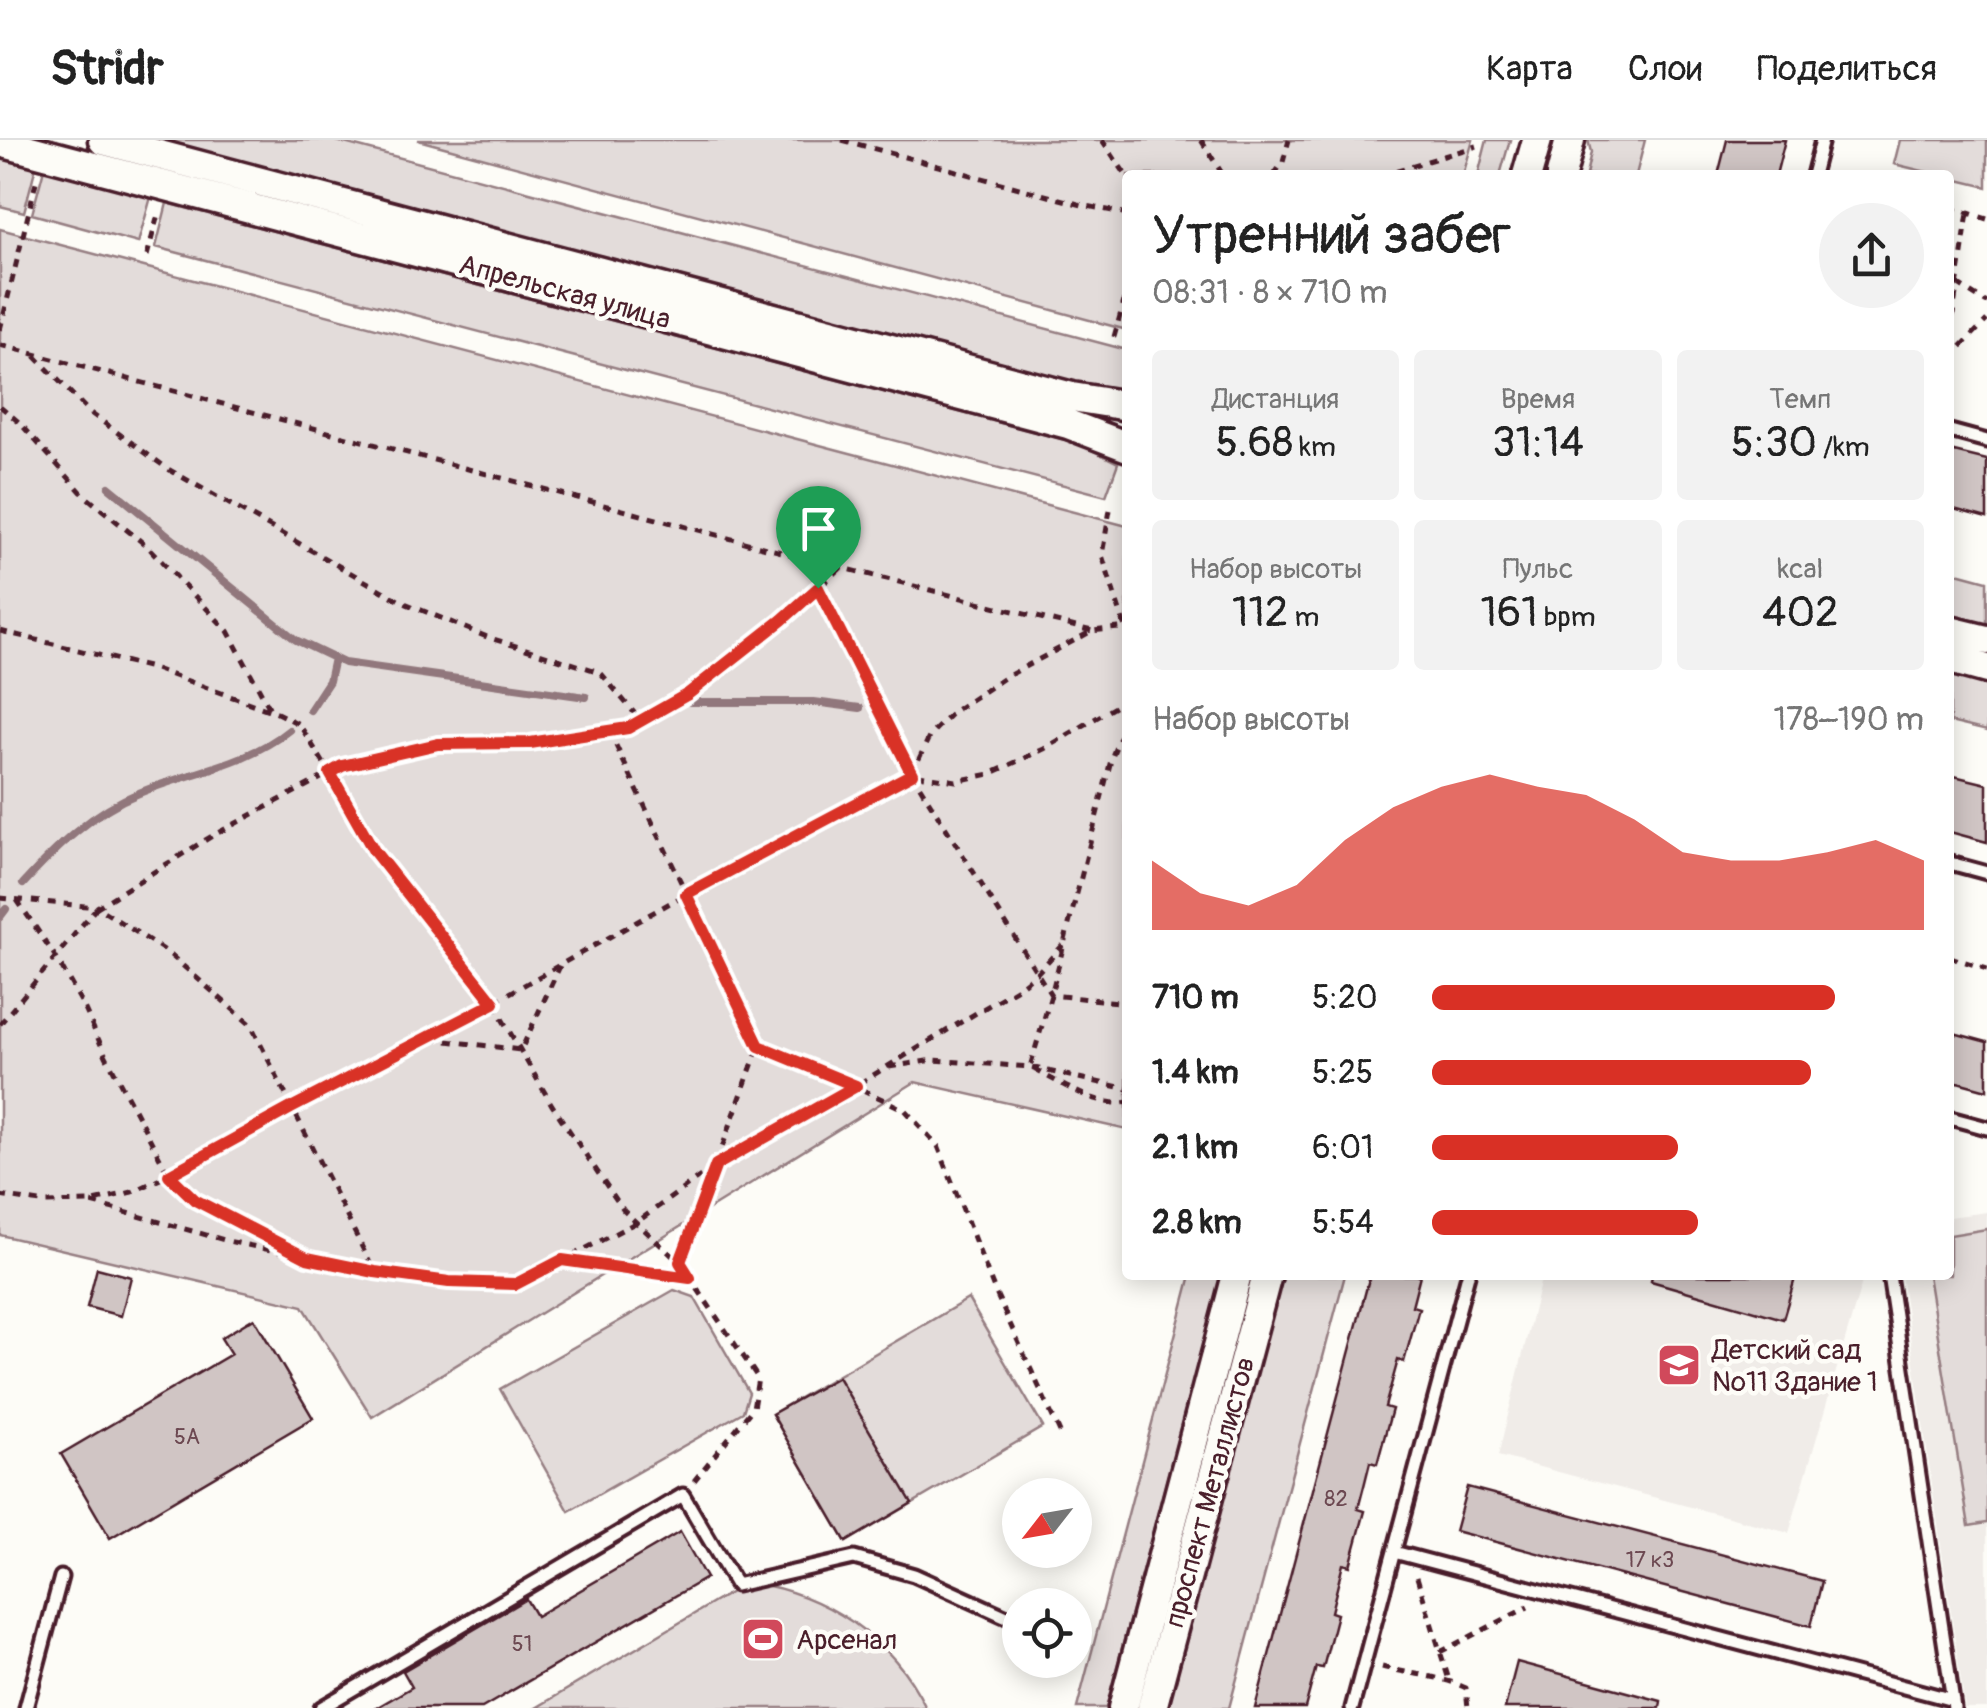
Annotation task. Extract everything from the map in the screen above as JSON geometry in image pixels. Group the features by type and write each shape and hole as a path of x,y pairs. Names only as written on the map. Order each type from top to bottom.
{"street":[{"name":"Апрельская улица","path":"103,140 1072,397 1122,405"},
{"path":"1528,170 1537,140"},
{"path":"1562,170 1570,140"},
{"name":"Апрельская улица","path":"0,142 1068,424 1122,445"},
{"path":"1954,632 1987,640"},
{"path":"1954,660 1987,669"},
{"name":"проспект Металлистов","path":"1122,1708 1237,1280"},
{"name":"проспект Металлистов","path":"1152,1708 1266,1280"}],"lane":[{"path":"1814,170 1822,140"},
{"path":"1954,432 1987,441"},
{"path":"1954,864 1987,873"},
{"path":"1954,1119 1987,1128"},
{"path":"1352,1708 1467,1280"},
{"path":"1394,1552 1953,1704 1891,1280"},
{"path":"321,1708 682,1495 736,1584 854,1558 914,1574 1002,1615"},
{"path":"26,1708 61,1576"}],"path":[{"path":"842,140 1122,213"},
{"path":"1098,140 1122,170"},
{"path":"1202,140 1220,170"},
{"path":"1277,170 1289,140"},
{"path":"1398,170 1477,146"},
{"path":"0,330 42,154"},
{"path":"147,256 165,186"},
{"path":"1954,208 1987,219"},
{"path":"1954,305 1968,213"},
{"path":"1957,284 1987,303"},
{"path":"1114,336 1122,309"},
{"path":"1954,354 1987,320"},
{"path":"0,345 841,568 1092,631 1122,628"},
{"path":"33,354 89,412 168,468 402,602 486,637 600,672 640,720"},
{"path":"0,406 84,495 148,547 228,631 272,711"},
{"path":"1110,510 1102,556 1122,614"},
{"path":"804,558 912,774 1051,995"},
{"path":"0,1024 97,907 212,836 342,766 438,744 530,743 628,728 688,694 841,568"},
{"path":"0,631 152,668 299,724 374,851 494,1003 552,1105 624,1210 680,1262 758,1378 753,1408 682,1495"},
{"path":"912,774 930,735 954,711 1004,678 1092,631"},
{"path":"0,1196 90,1202 132,1192 494,1003 686,894 912,774 956,781 990,774 1044,749 1122,703"},
{"path":"609,730 759,1046 905,1110 938,1146 994,1290 1062,1437"},
{"path":"1030,1067 1112,756 1122,732"},
{"path":"0,898 97,907 168,952 251,1024 375,1272"},
{"path":"17,900 83,1005 169,1175 195,1200 307,1258"},
{"path":"90,1202 228,1241 375,1272 449,1282 516,1284 637,1222 716,1165 1016,990 1064,945"},
{"path":"1954,958 1987,969"},
{"path":"520,1050 560,966"},
{"path":"1051,995 1122,1002"},
{"path":"428,1038 520,1050"},
{"path":"680,1262 759,1046"},
{"path":"885,1067 933,1060 1030,1067 1122,1088"},
{"path":"1030,1067 1085,1095 1122,1103"},
{"path":"562,1260 690,1278"},
{"path":"1410,1557 1449,1680"},
{"path":"1440,1652 1553,1594"},
{"path":"1364,1662 1449,1680 1466,1688 1468,1708"}],"shaded area":[{"path":"156,140 333,140 1122,349 1122,389 1071,382"},
{"path":"418,140 1473,140 1464,170 1122,170 1122,329"},
{"path":"1487,140 1510,140 1501,170 1479,170"},
{"path":"1588,140 1645,140 1637,170 1587,170 1591,152"},
{"path":"1900,140 1987,140 1987,187 1954,179 1954,170 1919,170 1894,164"},
{"path":"1,158 36,166 24,212 0,206"},
{"path":"44,169 151,197 138,243 32,214"},
{"path":"167,203 1077,443 1118,463 1106,496 156,247"},
{"path":"0,229 1122,525 1122,1129 915,1082 372,1417 303,1306 0,1235"},
{"path":"1954,572 1987,581 1987,627 1954,618"},
{"path":"1954,675 1987,684 1987,731 1954,723"},
{"path":"1987,1212 1987,1708 1965,1708 1902,1280 1954,1280 1954,1216"},
{"path":"1987,1229 1987,1523 1969,1526 1929,1280 1954,1280 1954,1234"},
{"path":"1190,1280 1220,1280 1106,1708 1077,1708 1085,1678 1092,1678 1092,1651"},
{"path":"1281,1280 1344,1280 1229,1708 1167,1708"},
{"name":"Детский сад №11 Здание 1","path":"1541,1280 1863,1280 1789,1533 1498,1456"},
{"path":"674,1290 694,1297 749,1393 743,1412 569,1511 500,1389"},
{"path":"968,1299 1043,1427 846,1542 772,1414"},
{"name":"Арсенал","path":"748,1582 804,1596 853,1622 895,1660 926,1708 536,1708"}],"building":[{"path":"1727,140 1785,140 1777,170 1719,170"},
{"path":"1954,452 1987,460 1987,518 1954,509"},
{"path":"1954,776 1987,784 1987,842 1954,833"},
{"path":"1954,1033 1987,1042 1987,1090 1954,1081"},
{"path":"97,1268 131,1277 121,1316 87,1307"},
{"path":"1369,1280 1419,1280 1412,1306 1419,1308 1404,1362 1398,1360 1385,1407 1392,1409 1377,1464 1370,1462 1358,1509 1365,1511 1350,1566 1343,1564 1331,1612 1337,1614 1323,1668 1316,1667 1305,1708 1255,1708"},
{"path":"1651,1280 1795,1280 1783,1319"},
{"path":"254,1318 313,1418 110,1538 61,1454 231,1354 221,1338"},
{"path":"838,1377 912,1503 846,1542 772,1414"},
{"path":"1467,1487 1822,1581 1811,1626 1455,1531"},
{"path":"680,1532 706,1578 482,1708 376,1708 412,1687 403,1671 526,1599 536,1616"},
{"path":"1517,1662 1661,1701 1660,1708 1505,1708"}],"waterway":[{"path":"109,487 296,640 344,663 586,697"},
{"path":"310,710 329,681 334,658"},
{"path":"690,702 814,702 860,708"},
{"path":"23,884 62,845 106,810 139,793 254,752 289,730"},
{"path":"0,917 6,909"}],"place":[{"name":"Детский сад №11 Здание 1","path":"1679,1365"},
{"name":"Арсенал","path":"763,1639"}],"route":[{"path":"818,588 912,774 686,894 759,1046 856,1086 716,1165 680,1262 690,1278 562,1260 516,1284 449,1282 375,1272 307,1258 195,1200 169,1175 494,1003 374,851 330,773 342,766 438,744 530,743 628,728 688,694 818,588"}]}
